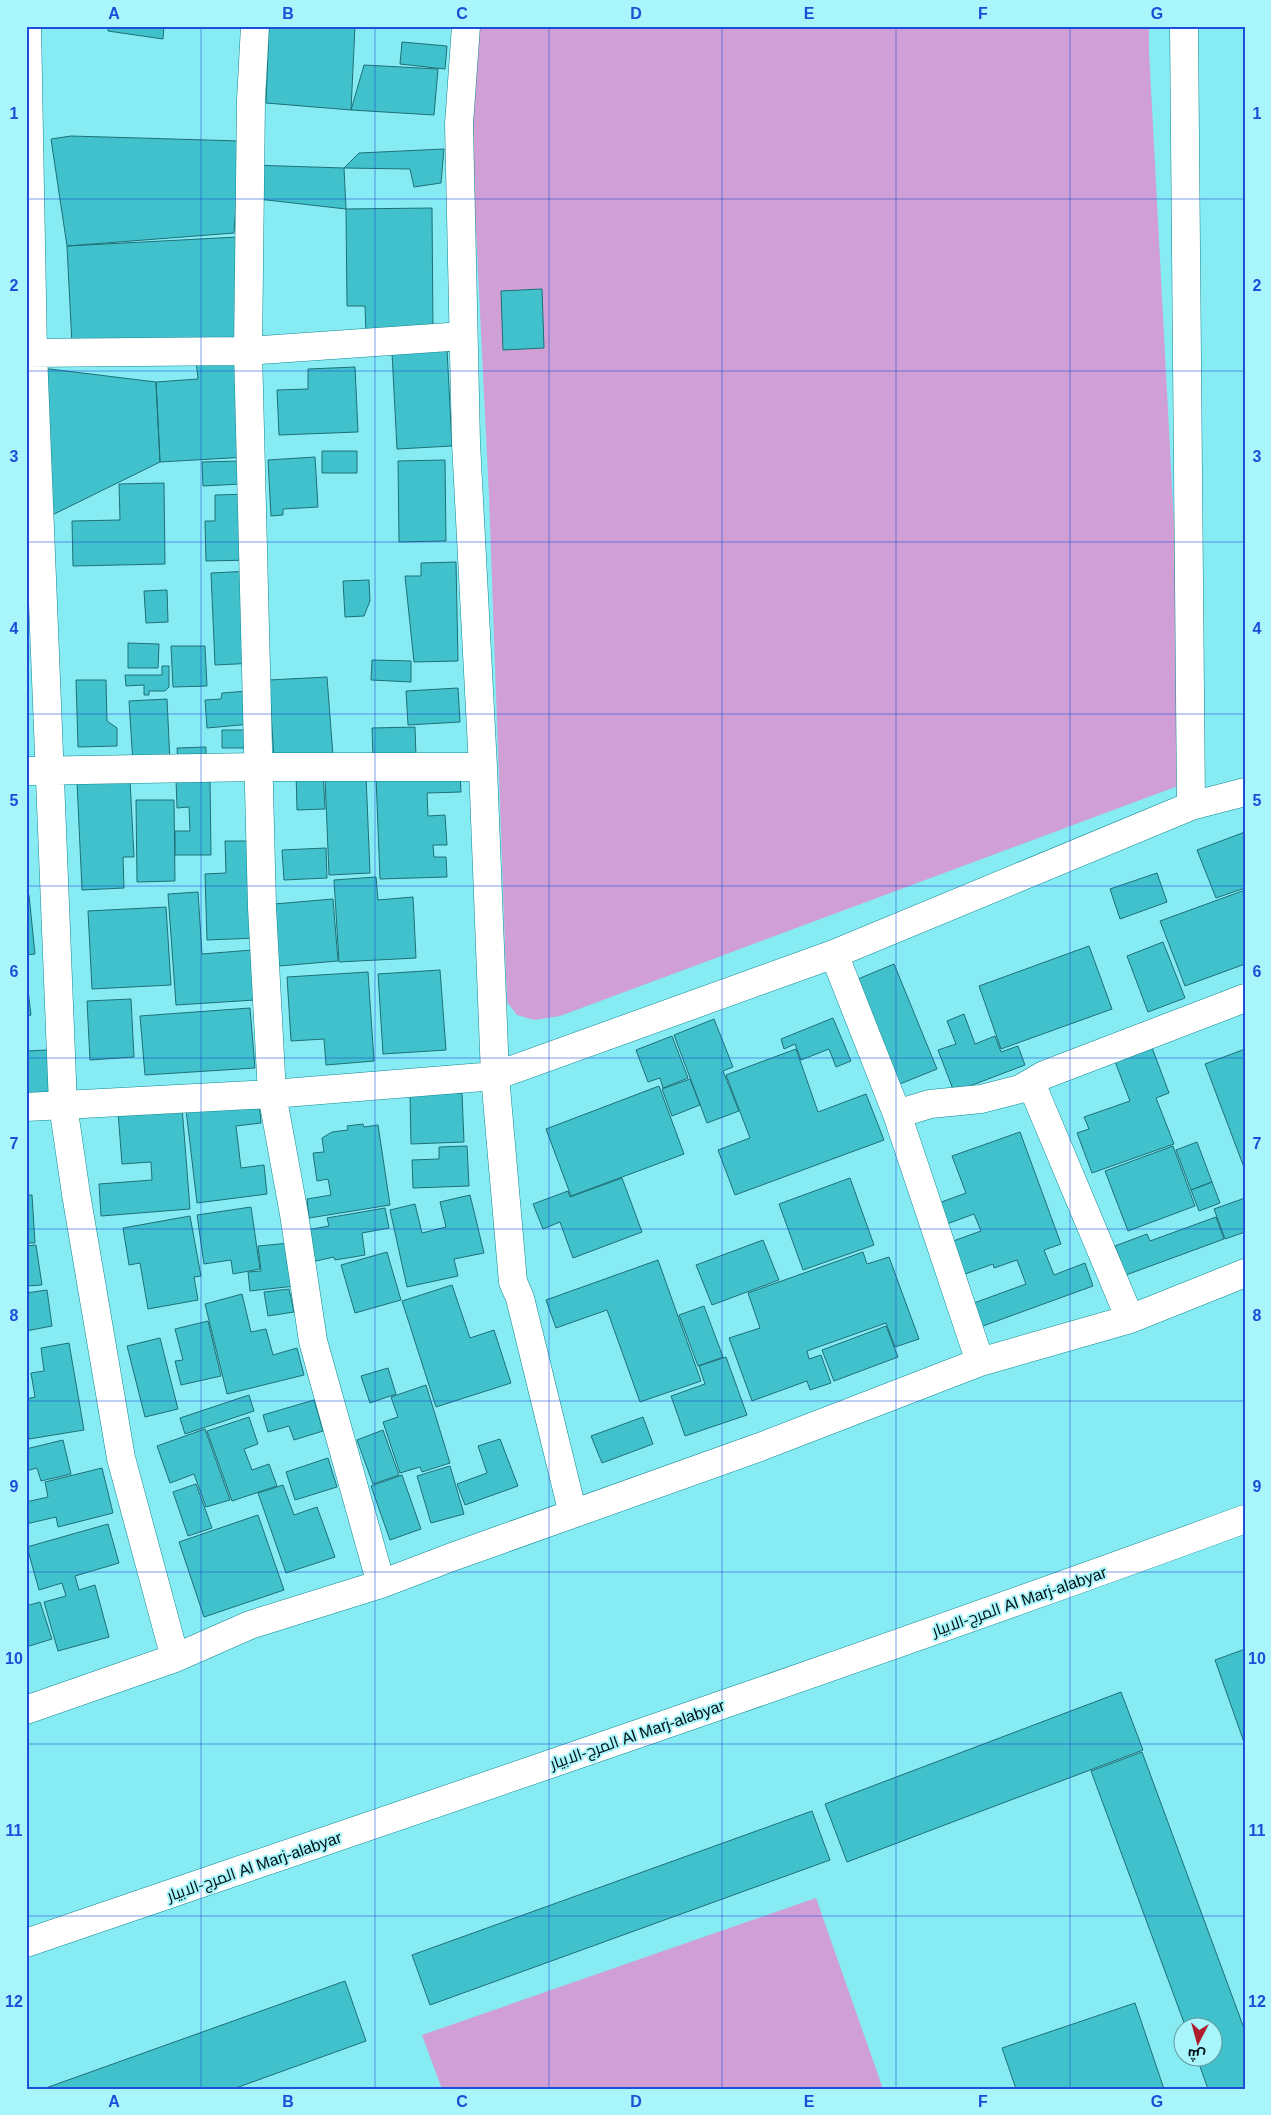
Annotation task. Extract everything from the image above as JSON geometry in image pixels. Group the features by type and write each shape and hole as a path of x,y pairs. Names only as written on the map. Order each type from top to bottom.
{"street":[{"path":"28,26 30,353 38,770 63,1104 76,1194 121,1458 175,1658"},
{"path":"256,26 251,100 248,351 262,907 272,1094 294,1214 313,1341 381,1584"},
{"path":"466,26 459,124 466,443 483,767 494,1076 513,1282 520,1298 573,1514"},
{"path":"1184,26 1191,806"},
{"path":"30,353 248,351 464,336"},
{"path":"38,770 259,766 483,767"},
{"path":"26,1107 272,1094 494,1076 834,954 1191,806 1245,792"},
{"path":"834,954 897,1114 980,1362"},
{"path":"897,1114 930,1104 981,1100 1020,1089 1044,1075 1245,998"},
{"path":"1031,1083 1130,1319"},
{"path":"26,1710 175,1658 250,1625 381,1584 760,1447 980,1362 1130,1319 1245,1273"},
{"name":"المرج-الابيار Al Marj-alabyar","path":"26,1943 593,1750 1089,1576 1245,1519"}],"shaded area":[{"path":"477,26 1149,26 1187,770 1178,786 560,1016 534,1020 517,1015 507,1002 489,496 472,149"},
{"path":"816,1898 883,2089 442,2089 422,2035"}],"building":[{"path":"108,26 164,26 163,39 108,31"},
{"path":"269,26 355,26 351,110 266,103"},
{"path":"402,42 447,46 445,69 400,64"},
{"path":"364,65 438,69 434,115 351,110"},
{"path":"71,136 240,141 234,233 67,246 51,139"},
{"path":"444,149 441,183 414,187 410,169 344,168 359,153"},
{"path":"250,165 344,168 346,209 249,198"},
{"path":"432,208 433,332 366,333 365,306 347,306 346,209"},
{"path":"238,237 237,339 72,345 67,246"},
{"path":"542,289 544,348 503,350 501,291"},
{"path":"447,349 452,446 397,449 392,353"},
{"path":"241,358 247,457 160,462 156,382 198,379 196,361"},
{"path":"33,367 156,382 160,462 40,521"},
{"path":"355,367 358,432 279,435 277,390 308,389 308,369"},
{"path":"322,451 357,451 357,473 322,473"},
{"path":"315,457 318,507 283,509 283,515 271,516 268,460"},
{"path":"445,460 446,541 399,542 398,461"},
{"path":"241,461 241,484 203,486 202,462"},
{"path":"164,483 165,564 73,566 72,521 120,520 119,484"},
{"path":"251,494 252,560 206,561 205,521 215,521 215,495"},
{"path":"456,562 458,661 414,662 405,576 421,576 421,563"},
{"path":"252,571 256,663 215,665 211,573"},
{"path":"369,580 370,601 364,616 345,617 343,581"},
{"path":"167,590 168,622 146,623 144,591"},
{"path":"128,643 159,644 158,668 128,668"},
{"path":"171,646 205,646 207,686 173,687"},
{"path":"372,660 411,661 411,682 371,680"},
{"path":"162,666 169,666 169,687 165,691 149,691 149,695 144,695 144,685 126,686 125,675 162,675"},
{"path":"327,677 333,756 274,760 269,680"},
{"path":"76,680 106,680 107,721 117,728 117,746 78,747"},
{"path":"458,688 460,722 408,725 406,691"},
{"path":"248,691 251,724 207,728 205,700 221,699 222,693"},
{"path":"167,699 170,762 133,764 129,701"},
{"path":"415,727 416,757 373,758 372,728"},
{"path":"222,730 252,730 252,748 222,748"},
{"path":"206,747 206,762 178,763 177,748"},
{"path":"323,771 325,809 297,810 296,772"},
{"path":"460,773 461,792 427,793 428,816 445,815 447,845 433,845 434,857 446,857 447,877 380,879 376,777"},
{"path":"366,775 370,873 329,875 325,776"},
{"path":"176,779 210,779 211,855 175,855 175,831 190,831 189,807 177,808"},
{"path":"130,780 134,857 123,857 124,888 82,890 77,782"},
{"path":"136,800 174,800 175,881 137,882"},
{"path":"1245,832 1245,888 1216,898 1197,850"},
{"path":"225,841 252,841 256,938 207,940 205,874 226,873"},
{"path":"326,848 327,878 284,880 282,850"},
{"path":"1157,873 1167,902 1120,919 1110,889"},
{"path":"376,877 378,900 413,897 416,958 339,962 334,880"},
{"path":"1245,890 1245,964 1185,986 1160,921"},
{"path":"198,892 202,954 252,950 255,1000 176,1005 168,894"},
{"path":"26,895 29,895 35,954 26,955"},
{"path":"333,899 338,961 279,966 274,904"},
{"path":"166,907 171,985 92,989 88,911"},
{"path":"1163,942 1185,998 1148,1012 1127,956"},
{"path":"1089,946 1112,1009 1001,1049 979,986"},
{"path":"894,964 937,1069 890,1088 846,984"},
{"path":"440,970 446,1050 383,1054 378,974"},
{"path":"368,972 374,1061 326,1065 324,1039 291,1041 287,977"},
{"path":"28,990 31,1015 26,1016 26,991"},
{"path":"131,999 134,1057 90,1060 87,1001"},
{"path":"250,1008 255,1068 145,1075 140,1016"},
{"path":"964,1014 975,1044 995,1036 1001,1052 1018,1046 1025,1065 954,1092 938,1050 956,1044 947,1021"},
{"path":"833,1018 851,1061 836,1067 829,1049 801,1060 795,1044 784,1049 781,1039"},
{"path":"714,1019 733,1067 723,1071 739,1111 707,1123 674,1035"},
{"path":"672,1036 688,1078 663,1088 660,1078 648,1082 636,1050"},
{"path":"1148,1037 1169,1093 1156,1098 1174,1144 1092,1173 1077,1133 1089,1129 1084,1117 1130,1101 1111,1051"},
{"path":"796,1049 818,1112 866,1094 884,1140 735,1195 718,1150 750,1138 726,1075"},
{"path":"1245,1049 1245,1170 1205,1064"},
{"path":"48,1050 50,1094 26,1094 26,1051"},
{"path":"690,1079 700,1105 672,1116 662,1089"},
{"path":"659,1086 684,1154 571,1196 546,1129"},
{"path":"462,1093 464,1142 411,1144 410,1094"},
{"path":"259,1102 261,1123 236,1126 241,1168 264,1165 267,1194 197,1203 186,1110"},
{"path":"182,1107 190,1209 101,1216 99,1184 152,1180 151,1162 122,1164 118,1112"},
{"path":"363,1124 364,1127 378,1125 390,1205 309,1218 307,1199 331,1195 328,1179 317,1181 313,1153 324,1152 322,1138 332,1132 348,1130 347,1126"},
{"path":"1020,1132 1061,1244 1044,1250 1054,1275 1085,1263 1093,1286 972,1330 963,1307 1026,1284 1017,1260 994,1268 993,1264 954,1278 942,1245 981,1231 974,1214 936,1228 928,1207 966,1193 952,1156"},
{"path":"1197,1142 1212,1182 1191,1190 1176,1150"},
{"path":"467,1146 469,1186 413,1188 412,1160 439,1159 439,1147"},
{"path":"1173,1146 1195,1206 1128,1231 1105,1171"},
{"path":"622,1178 642,1232 573,1258 560,1222 543,1229 533,1204 568,1191 570,1197"},
{"path":"850,1178 874,1245 803,1270 779,1204"},
{"path":"1212,1182 1220,1203 1199,1211 1191,1190"},
{"path":"26,1195 32,1195 35,1243 26,1243"},
{"path":"470,1195 484,1253 454,1259 458,1276 407,1287 390,1210 415,1204 422,1233 446,1227 440,1202"},
{"path":"1245,1198 1245,1232 1225,1239 1214,1209"},
{"path":"251,1207 260,1269 233,1274 231,1260 204,1264 197,1215"},
{"path":"385,1208 389,1228 362,1233 365,1255 335,1260 334,1257 307,1263 301,1231 329,1226 327,1218"},
{"path":"190,1216 201,1276 194,1277 198,1300 148,1309 140,1263 129,1265 123,1228"},
{"path":"1216,1217 1224,1239 1126,1275 1115,1246 1147,1234 1150,1241"},
{"path":"763,1240 779,1280 712,1305 696,1265"},
{"path":"290,1243 295,1286 250,1291 248,1272 261,1271 258,1246"},
{"path":"36,1245 42,1285 26,1286 26,1246"},
{"path":"387,1252 401,1300 355,1313 341,1265"},
{"path":"863,1252 867,1264 889,1257 919,1339 895,1347 886,1323 807,1351 809,1359 821,1355 831,1383 810,1390 807,1381 752,1401 729,1338 760,1328 748,1293"},
{"path":"658,1260 701,1381 640,1402 607,1310 556,1328 546,1300"},
{"path":"452,1285 470,1338 494,1330 511,1383 436,1407 402,1301"},
{"path":"289,1289 294,1312 268,1316 264,1292"},
{"path":"47,1290 52,1326 26,1331 26,1293"},
{"path":"242,1294 251,1332 266,1329 273,1355 297,1348 304,1375 227,1394 205,1304"},
{"path":"704,1306 723,1357 698,1366 679,1315"},
{"path":"208,1321 221,1376 181,1385 175,1361 183,1360 175,1329"},
{"path":"886,1326 898,1357 834,1381 822,1350"},
{"path":"160,1338 178,1409 145,1417 127,1346"},
{"path":"69,1343 84,1430 29,1439 26,1399 35,1397 31,1373 44,1371 41,1348"},
{"path":"726,1357 747,1415 685,1436 671,1396 705,1384 699,1366"},
{"path":"388,1368 396,1394 370,1403 361,1376"},
{"path":"426,1385 450,1463 422,1472 420,1467 400,1473 383,1422 398,1417 391,1397"},
{"path":"249,1395 254,1411 185,1434 180,1418"},
{"path":"314,1400 323,1431 294,1440 289,1426 268,1432 263,1415"},
{"path":"249,1417 258,1444 244,1449 252,1470 269,1464 277,1486 232,1501 207,1431"},
{"path":"643,1417 653,1444 602,1463 591,1436"},
{"path":"205,1429 230,1500 206,1507 194,1474 170,1483 157,1446"},
{"path":"383,1430 399,1475 373,1484 357,1440"},
{"path":"500,1439 518,1486 465,1505 457,1484 487,1473 478,1446"},
{"path":"63,1440 71,1474 41,1481 37,1468 26,1471 26,1449"},
{"path":"328,1458 337,1487 295,1500 286,1472"},
{"path":"450,1466 464,1514 431,1523 417,1476"},
{"path":"102,1468 113,1513 58,1527 56,1517 26,1524 26,1502 48,1497 45,1482"},
{"path":"402,1475 421,1529 390,1540 371,1486"},
{"path":"196,1484 212,1528 188,1536 173,1492"},
{"path":"283,1485 294,1515 317,1507 335,1557 286,1573 258,1493"},
{"path":"258,1515 284,1590 204,1617 179,1542"},
{"path":"108,1524 119,1563 75,1576 79,1590 95,1585 109,1637 58,1651 44,1602 66,1596 62,1583 39,1590 27,1547"},
{"path":"40,1602 52,1639 26,1647 26,1606"},
{"path":"1245,1649 1245,1745 1215,1660"},
{"path":"1121,1692 1143,1750 847,1862 825,1804"},
{"path":"1142,1752 1245,2031 1245,2089 1208,2089 1201,2068 1224,2068 1224,2018 1182,2018 1091,1771"},
{"path":"812,1811 830,1860 430,2005 412,1955"},
{"path":"345,1981 366,2041 233,2089 43,2089"},
{"path":"1135,2003 1164,2089 1016,2089 1002,2048"}]}
